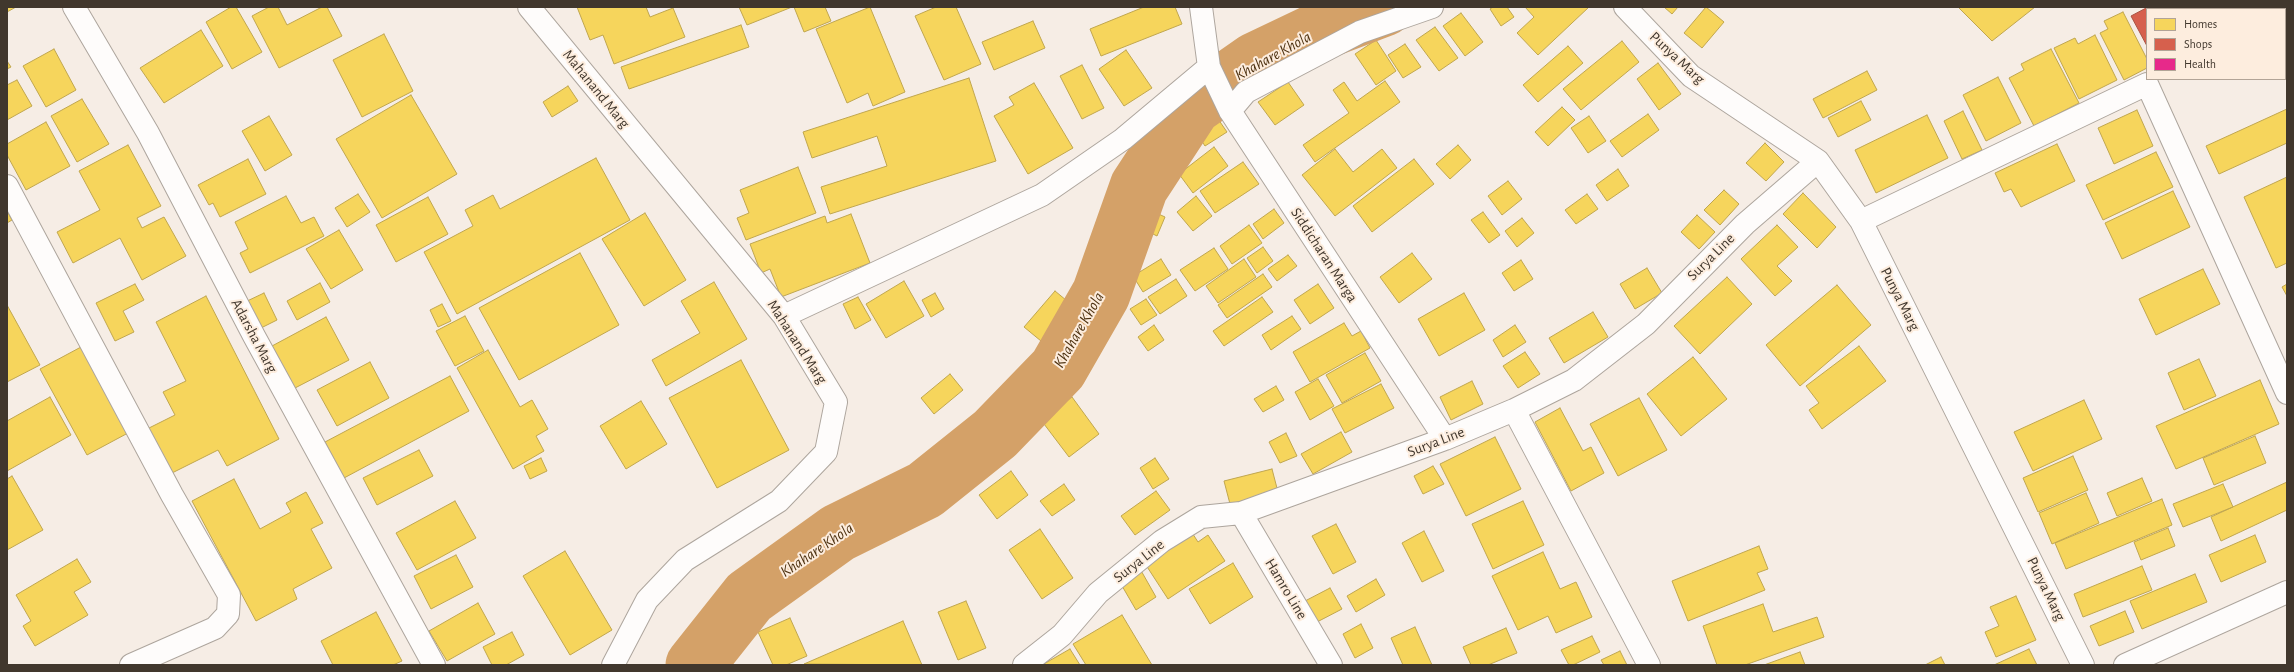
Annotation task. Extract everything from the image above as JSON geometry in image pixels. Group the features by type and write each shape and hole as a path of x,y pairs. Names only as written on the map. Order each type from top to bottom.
{"street":[{"name":"Adarsha Marg","path":"74,7 148,133 254,336 434,665"},
{"name":"Mahanand Marg","path":"529,7 784,316 836,402 826,452 779,501 685,560 647,600 613,665"},
{"name":"Siddicharan Marga","path":"1201,7 1209,67 1226,104 1445,439"},
{"path":"1226,104 1360,32 1432,7"},
{"name":"Punya Marg","path":"1625,7 1691,76 1818,161 1861,221 2083,665"},
{"path":"784,316 1042,195 1123,139 1209,67"},
{"path":"1861,221 2147,84 2287,393"},
{"name":"Surya Line","path":"1024,665 1062,635 1098,593 1162,541 1201,517 1240,513 1445,439 1514,410 1574,380 1646,324 1745,224 1818,161"},
{"path":"7,186 172,495 229,595 228,614 215,628 131,665"},
{"path":"1514,410 1649,665"},
{"name":"Hamro Line","path":"1240,513 1331,665"},
{"path":"2125,665 2287,592"}],"building: Homes":[{"path":"7,7 16,7 7,12"},
{"path":"231,7 236,7 262,52 232,69 206,22"},
{"path":"269,7 278,7 287,25 322,7 327,7 342,36 279,68 252,16"},
{"path":"577,7 646,7 650,17 673,8 685,37 614,64 603,35 590,40"},
{"path":"739,7 792,7 747,25"},
{"path":"794,7 825,7 831,21 804,32"},
{"path":"870,7 905,92 873,106 868,93 847,103 816,29"},
{"path":"936,7 956,7 981,64 944,80 915,16"},
{"path":"1144,7 1175,7 1182,24 1101,56 1090,29"},
{"path":"1493,7 1507,7 1514,17 1501,26 1490,9"},
{"path":"1525,7 1589,7 1538,55 1517,33 1534,17"},
{"path":"1664,7 1678,7 1672,14"},
{"path":"1706,7 1724,22 1702,48 1684,33"},
{"path":"1958,7 2035,7 1992,41"},
{"path":"2123,12 2146,57 2146,69 2124,80 2100,33 2108,29 2104,21"},
{"path":"1461,13 1483,42 1465,56 1443,26"},
{"path":"1033,21 1045,48 994,70 982,42"},
{"path":"741,25 749,47 629,89 621,67"},
{"path":"1435,27 1458,58 1439,71 1416,40"},
{"path":"201,30 223,66 164,103 140,68"},
{"path":"384,34 413,91 362,117 333,60"},
{"path":"2095,35 2117,80 2079,99 2054,48 2075,38 2078,44"},
{"path":"1376,40 1396,71 1376,85 1355,54"},
{"path":"1622,41 1639,62 1581,110 1563,89"},
{"path":"1405,44 1421,67 1403,78 1388,55"},
{"path":"1568,46 1583,63 1538,102 1523,85"},
{"path":"54,49 76,90 46,107 23,66"},
{"path":"2051,49 2079,103 2034,126 2009,78 2024,70 2021,64"},
{"path":"1126,50 1152,88 1124,106 1099,69"},
{"path":"7,61 11,67 7,69"},
{"path":"1658,63 1681,94 1659,110 1637,79"},
{"path":"1082,65 1104,108 1082,119 1060,76"},
{"path":"1867,71 1877,90 1823,118 1813,99"},
{"path":"1998,77 2021,123 1986,141 1963,95"},
{"path":"969,78 996,161 830,214 821,187 887,166 877,136 812,158 803,132"},
{"path":"17,80 32,106 7,120 7,85"},
{"path":"1385,81 1400,102 1315,162 1303,145 1349,113 1333,90 1344,82 1357,101"},
{"path":"1288,82 1304,105 1275,125 1258,102"},
{"path":"1034,83 1073,148 1028,174 994,116 1014,105 1009,97"},
{"path":"568,86 578,101 552,117 543,102"},
{"path":"411,95 457,174 382,218 336,139"},
{"path":"82,99 109,144 77,162 51,116"},
{"path":"1861,101 1871,120 1838,137 1828,118"},
{"path":"1562,107 1575,120 1548,146 1535,132"},
{"path":"2287,109 2287,143 2219,174 2206,146"},
{"path":"2137,110 2153,146 2114,164 2098,128"},
{"path":"1963,111 1982,150 1962,159 1944,121"},
{"path":"1648,114 1659,130 1622,157 1610,141"},
{"path":"1927,115 1948,158 1876,193 1855,150"},
{"path":"269,116 292,155 265,171 242,131"},
{"path":"1216,116 1227,132 1205,146 1195,131"},
{"path":"1589,116 1606,141 1588,153 1571,128"},
{"path":"46,122 70,166 26,190 7,155 7,144"},
{"path":"1765,143 1784,162 1766,181 1746,163"},
{"path":"2057,144 2075,181 2021,207 2011,189 2004,192 1995,173"},
{"path":"128,145 161,206 137,218 142,228 164,217 186,256 142,280 120,238 73,263 57,232 100,210 79,171"},
{"path":"1458,145 1471,160 1450,179 1436,164"},
{"path":"1214,147 1228,166 1193,193 1179,174"},
{"path":"1335,149 1353,172 1382,149 1397,168 1335,216 1302,175"},
{"path":"2156,152 2173,187 2103,220 2086,185"},
{"path":"596,158 630,220 457,314 424,252 473,226 465,210 493,195 500,209"},
{"path":"248,159 266,194 220,217 213,203 209,205 198,185"},
{"path":"1414,159 1434,184 1372,232 1353,206"},
{"path":"1243,162 1259,184 1215,213 1200,191"},
{"path":"798,167 816,213 746,240 737,218 749,213 740,190"},
{"path":"1618,169 1629,186 1607,201 1596,185"},
{"path":"2287,177 2287,263 2276,268 2244,197"},
{"path":"1508,181 1522,199 1502,215 1488,196"},
{"path":"1724,190 1739,204 1720,225 1704,210"},
{"path":"2173,191 2190,227 2122,259 2105,223"},
{"path":"1803,193 1836,227 1817,248 1783,214"},
{"path":"358,194 370,212 347,227 335,208"},
{"path":"1587,194 1598,209 1576,224 1565,210"},
{"path":"286,196 301,223 314,217 324,236 250,273 240,253 248,249 235,222"},
{"path":"1196,196 1212,216 1193,231 1177,212"},
{"path":"428,197 448,234 396,262 376,225"},
{"path":"1274,209 1284,223 1263,239 1253,224"},
{"path":"7,211 12,220 7,223"},
{"path":"1152,211 1165,217 1157,236 1143,229"},
{"path":"1483,212 1500,235 1489,243 1471,220"},
{"path":"645,213 686,280 644,306 602,239"},
{"path":"851,214 870,263 781,297 770,269 761,273 750,244 825,216 827,223"},
{"path":"1697,215 1715,232 1699,249 1681,232"},
{"path":"1522,218 1534,233 1517,247 1505,231"},
{"path":"1249,225 1262,243 1232,264 1220,246"},
{"path":"1777,225 1798,247 1777,266 1792,281 1775,296 1741,259"},
{"path":"339,230 363,270 331,289 306,249"},
{"path":"1263,247 1273,261 1257,273 1247,258"},
{"path":"1214,248 1228,269 1195,291 1180,270"},
{"path":"580,253 619,325 519,380 479,308"},
{"path":"1412,253 1432,279 1399,303 1380,277"},
{"path":"1288,255 1297,266 1277,281 1268,269"},
{"path":"1161,259 1171,275 1143,292 1133,276"},
{"path":"1244,259 1256,277 1218,303 1206,286"},
{"path":"1521,260 1533,279 1514,291 1502,273"},
{"path":"1647,268 1662,293 1635,309 1620,284"},
{"path":"2203,269 2220,304 2156,335 2139,299"},
{"path":"1263,274 1272,287 1227,318 1218,305"},
{"path":"1727,277 1752,304 1700,354 1674,326"},
{"path":"1176,279 1187,296 1160,314 1148,297"},
{"path":"904,281 924,316 886,338 866,304"},
{"path":"714,282 747,339 666,386 652,360 700,333 681,301"},
{"path":"320,283 330,302 297,320 287,301"},
{"path":"135,284 144,300 123,311 134,332 115,341 96,303"},
{"path":"1318,284 1334,308 1310,324 1294,300"},
{"path":"2287,284 2287,296 2282,287"},
{"path":"1837,285 1871,325 1800,386 1766,345"},
{"path":"1055,291 1072,305 1041,341 1024,327"},
{"path":"264,293 277,320 257,330 243,303"},
{"path":"935,293 944,309 931,317 922,300"},
{"path":"1464,293 1485,330 1439,356 1418,319"},
{"path":"206,296 279,439 227,466 218,450 170,474 147,429 175,415 163,392 186,381 156,322"},
{"path":"858,297 871,320 855,329 843,304"},
{"path":"1262,297 1273,312 1224,346 1213,331"},
{"path":"1146,299 1157,315 1141,325 1130,309"},
{"path":"442,304 451,321 438,327 430,310"},
{"path":"7,305 40,365 7,382"},
{"path":"1593,312 1608,337 1564,363 1549,338"},
{"path":"465,316 484,351 455,366 436,331"},
{"path":"1292,316 1301,329 1271,350 1262,335"},
{"path":"326,317 349,360 295,388 272,346"},
{"path":"1344,323 1352,336 1361,331 1370,348 1310,382 1293,352"},
{"path":"1154,325 1164,340 1148,351 1138,337"},
{"path":"1515,325 1526,342 1503,357 1493,340"},
{"path":"1859,346 1886,381 1822,429 1809,410 1819,403 1806,386"},
{"path":"81,347 128,433 87,455 40,369"},
{"path":"488,350 520,407 532,400 548,429 536,436 544,451 513,469 457,368"},
{"path":"1525,352 1540,374 1518,388 1503,366"},
{"path":"1365,353 1381,381 1342,403 1326,375"},
{"path":"1693,357 1727,399 1681,436 1647,394"},
{"path":"2199,359 2216,396 2184,410 2168,373"},
{"path":"741,360 789,450 717,488 669,398"},
{"path":"370,362 389,398 337,426 317,390"},
{"path":"950,374 963,390 934,414 921,398"},
{"path":"450,376 469,411 344,478 325,442"},
{"path":"1318,379 1334,406 1310,420 1295,392"},
{"path":"2260,380 2279,424 2176,469 2156,426"},
{"path":"1472,381 1483,404 1451,420 1440,397"},
{"path":"1381,384 1394,408 1345,433 1332,409"},
{"path":"1276,386 1284,400 1263,412 1254,399"},
{"path":"50,397 71,435 7,471 7,421"},
{"path":"1072,397 1099,434 1069,457 1041,420"},
{"path":"1639,398 1667,450 1618,476 1590,424"},
{"path":"2084,400 2102,439 2033,471 2014,432"},
{"path":"641,401 667,444 626,469 600,426"},
{"path":"1560,408 1583,451 1591,447 1604,473 1571,491 1535,422"},
{"path":"1341,432 1352,452 1313,474 1301,454"},
{"path":"1286,433 1297,456 1280,463 1269,442"},
{"path":"2255,436 2266,463 2214,485 2203,458"},
{"path":"1495,437 1521,489 1466,516 1440,464"},
{"path":"419,450 433,476 377,505 363,478"},
{"path":"2073,456 2088,490 2038,512 2023,478"},
{"path":"541,458 547,471 530,479 524,466"},
{"path":"1155,458 1169,479 1153,489 1140,468"},
{"path":"1433,466 1444,484 1423,494 1414,476"},
{"path":"1272,469 1278,492 1230,504 1224,481"},
{"path":"1011,471 1028,495 997,519 979,495"},
{"path":"12,476 43,530 7,550 7,479"},
{"path":"2142,478 2152,501 2117,516 2107,493"},
{"path":"234,479 260,529 291,512 286,503 306,492 323,523 311,529 332,568 293,589 297,599 256,621 192,501"},
{"path":"2287,482 2287,510 2221,541 2211,517"},
{"path":"1064,484 1075,500 1052,516 1040,501"},
{"path":"2223,484 2233,507 2183,527 2173,504"},
{"path":"1156,491 1170,510 1135,535 1121,516"},
{"path":"2086,493 2099,523 2052,544 2039,513"},
{"path":"2162,499 2172,525 2066,569 2055,543"},
{"path":"455,501 476,538 417,570 396,533"},
{"path":"1523,501 1544,545 1493,569 1472,524"},
{"path":"1336,524 1356,562 1333,574 1312,536"},
{"path":"1189,528 1198,542 1208,535 1225,561 1168,599 1142,559"},
{"path":"2168,528 2175,546 2141,560 2134,542"},
{"path":"1040,529 1073,578 1042,599 1009,550"},
{"path":"1424,531 1444,571 1422,582 1402,543"},
{"path":"2255,535 2266,562 2221,582 2209,555"},
{"path":"1759,546 1768,569 1757,573 1765,590 1688,621 1672,581"},
{"path":"565,551 612,630 570,655 523,576"},
{"path":"1543,552 1560,589 1576,582 1592,617 1556,633 1548,616 1518,630 1492,576"},
{"path":"456,555 473,587 431,609 414,576"},
{"path":"77,559 91,582 74,592 88,615 35,646 23,626 31,621 16,595"},
{"path":"1233,563 1253,597 1210,624 1189,589"},
{"path":"2142,566 2152,590 2083,617 2074,594"},
{"path":"1139,567 1156,597 1136,610 1118,579"},
{"path":"2195,574 2207,602 2142,629 2130,601"},
{"path":"1376,579 1385,595 1356,612 1347,596"},
{"path":"1330,588 1342,609 1317,622 1305,601"},
{"path":"2016,596 2036,640 1996,657 1985,632 1999,626 1990,607"},
{"path":"966,601 986,648 958,660 938,612"},
{"path":"478,603 495,634 447,661 429,631"},
{"path":"1763,604 1773,632 1817,617 1824,637 1745,665 1717,665 1703,626"},
{"path":"2125,611 2134,632 2099,646 2090,626"},
{"path":"376,612 402,661 393,665 333,665 321,641"},
{"path":"1122,615 1152,665 1086,665 1073,644"},
{"path":"790,618 807,656 786,665 773,665 758,632"},
{"path":"903,621 922,665 804,664"},
{"path":"1361,624 1373,648 1355,658 1343,634"},
{"path":"1415,627 1432,665 1403,665 1391,638"},
{"path":"1506,628 1517,653 1488,665 1471,665 1463,647"},
{"path":"512,632 524,655 506,665 492,665 483,647"},
{"path":"1592,636 1600,652 1573,665 1569,665 1561,650"},
{"path":"1070,649 1080,665 1042,665"},
{"path":"2029,649 2037,665 1994,665"},
{"path":"1620,651 1627,665 1604,665 1601,660"},
{"path":"1800,652 1805,665 1764,665"},
{"path":"1941,657 1945,665 1925,665"}],"building: Shops":[{"path":"2200,7 2200,8 2146,8"},
{"path":"2146,8 2146,44 2131,16"}],"building: Health":[{"path":"2207,7 2260,8 2208,8"}],"waterway":[{"name":"Khahare Khola","path":"695,665 749,597 838,533 925,490 995,434 1058,369 1101,294 1139,187 1192,106 1255,62 1318,32 1384,7"}]}
